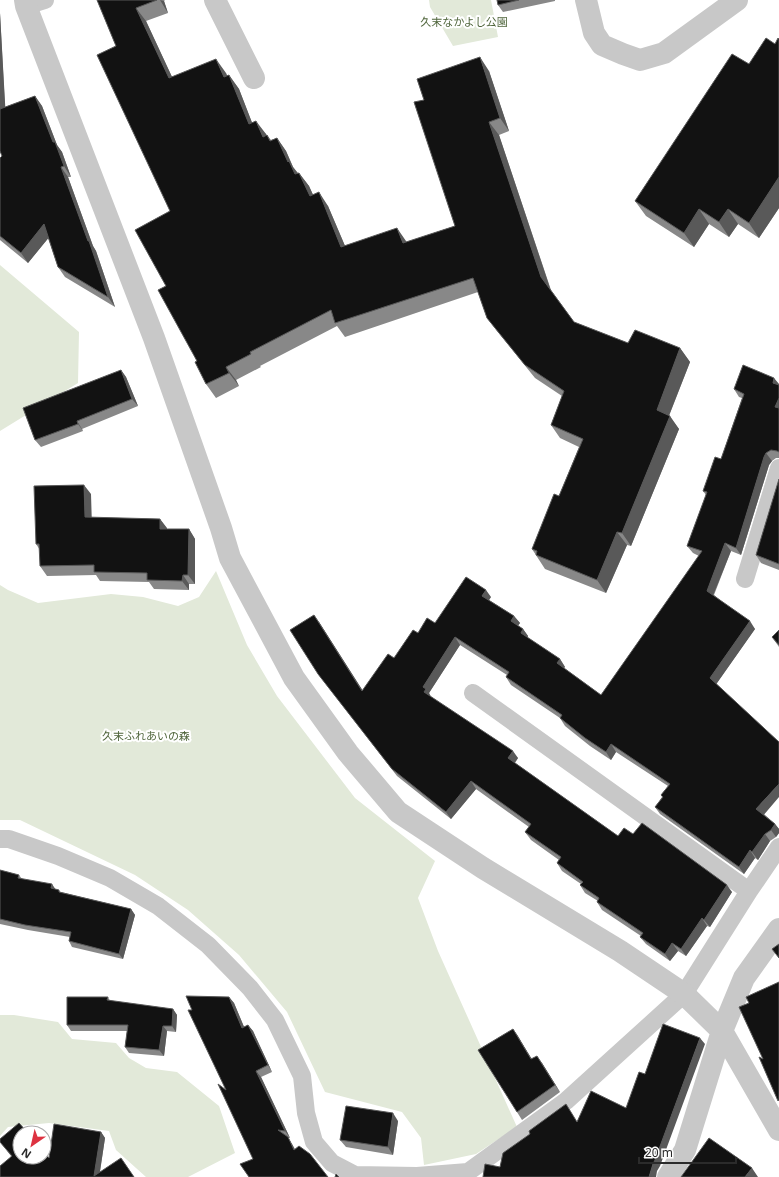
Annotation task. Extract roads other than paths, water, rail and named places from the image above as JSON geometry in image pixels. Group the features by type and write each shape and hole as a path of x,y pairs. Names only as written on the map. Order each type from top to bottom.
{"street":[{"path":"215,0 254,78"},
{"path":"586,0 594,33 602,46 640,60 664,53 737,0"},
{"path":"32,2 154,338 230,558 294,678 348,754 398,812 483,868 620,951 684,994 722,1031 779,1129"},
{"path":"668,1177 685,1150 722,1031 744,978 779,929"}],"lane":[{"path":"745,579 779,468"},
{"path":"473,693 749,891"},
{"path":"0,838 9,839 58,856 110,878 158,906 208,945 250,988 275,1020 302,1076 306,1113 314,1142 332,1163 354,1176 468,1175 566,1101 684,994 749,891 779,847"}],"park label":[{"name":"久末なかよし公園","path":"464,21"},
{"name":"久末ふれあいの森","path":"146,735"}]}
